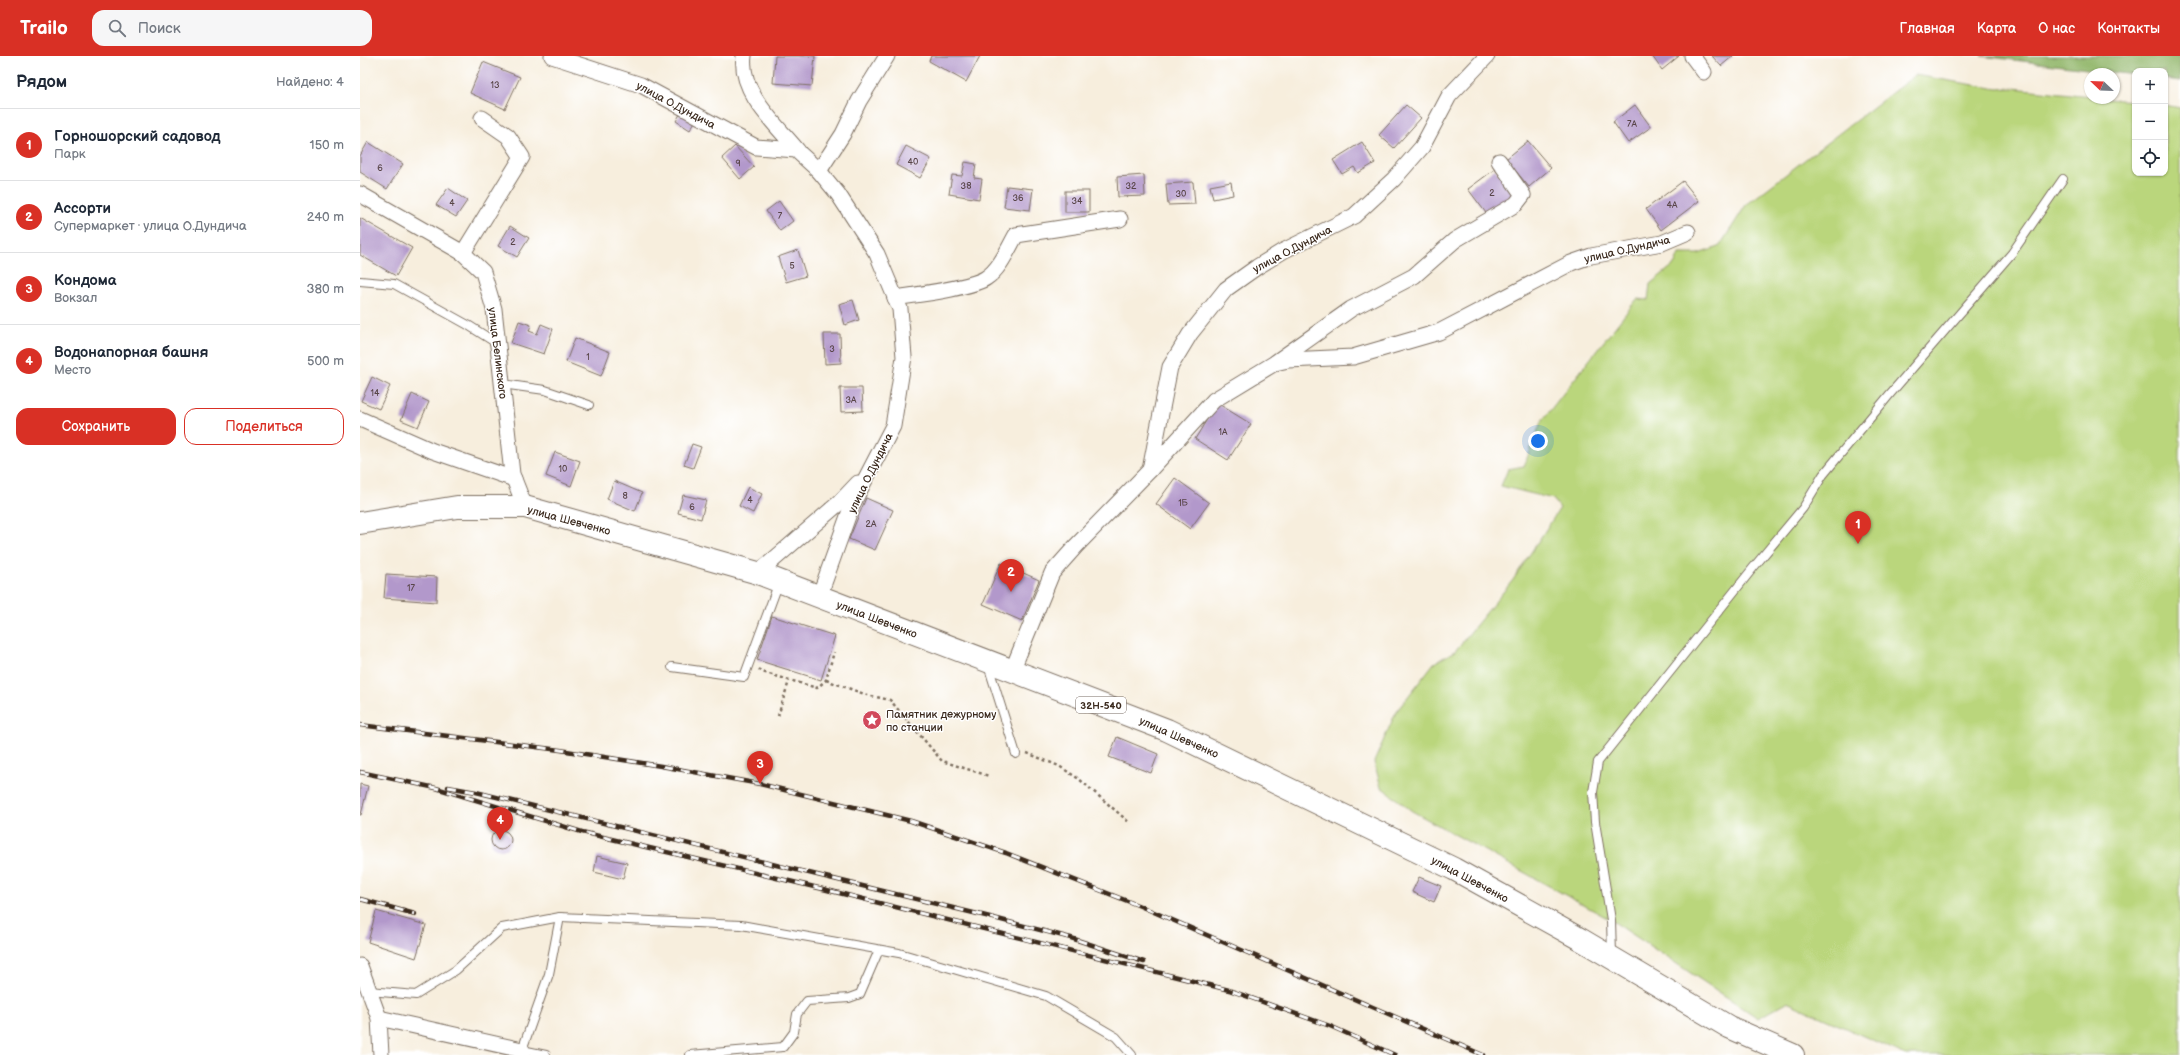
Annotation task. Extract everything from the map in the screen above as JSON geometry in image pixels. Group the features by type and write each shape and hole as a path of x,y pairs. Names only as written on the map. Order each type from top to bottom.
{"main road":[{"name":"улица Шевченко","path":"360,523 457,507 525,507 758,573 1167,730 1311,798 1454,869 1612,958 1728,1027 1792,1055"}],"street":[{"name":"улица О.Дундича","path":"552,56 641,85 756,147 798,151"},
{"name":"улица О.Дундича","path":"744,56 747,79 752,95 798,151 838,194 877,254 900,309 904,357 893,426 872,470 852,505 819,597"},
{"path":"818,171 843,134 859,101 887,56"},
{"name":"улица О.Дундича","path":"1150,470 1170,367 1190,334 1226,289 1283,251 1354,216 1394,179 1422,147 1449,96 1487,56"},
{"path":"1692,56 1704,72"},
{"path":"463,253 522,157 508,136 482,118"},
{"name":"улица О.Дундича","path":"1012,671 1052,573 1214,400 1275,363 1351,309 1414,276 1455,240 1516,204 1523,195 1499,161"},
{"name":"улица Белинского","path":"360,194 463,253 483,272 494,309 514,478 525,507"},
{"path":"895,298 958,287 986,278 1002,260 1016,235 1120,219"},
{"name":"улица О.Дундича","path":"1275,363 1288,360 1353,357 1439,332 1571,263 1591,256 1662,243 1688,232"},
{"path":"360,419 433,451 514,478"},
{"path":"758,573 839,503 872,470"},
{"path":"360,966 365,993 379,1018 381,1055"},
{"path":"379,1018 522,1052"}],"lane":[{"path":"1612,958 1611,920 1594,815 1593,792 1598,762 1753,568 1803,508 1823,475 1890,394 2012,253 2063,179"},
{"path":"360,281 394,284 468,325 498,344"},
{"path":"502,384 545,390 589,405"},
{"path":"672,667 744,676 779,581"},
{"path":"986,661 1015,751"},
{"path":"546,1055 522,1052 549,974 560,917"},
{"path":"365,993 416,995 456,970 502,928 560,917 741,925 899,953 1046,996 1116,1037 1132,1055"},
{"path":"690,1055 783,1047 794,1032 797,1014 807,1001 849,998 860,994 878,950"}],"path":[{"path":"751,659 762,672 817,688 826,680 834,652"},
{"path":"826,680 867,695 890,700 942,761 989,776"},
{"path":"778,716 789,681"},
{"path":"1015,751 1059,766 1079,779 1130,823"}],"green space":[{"path":"1981,56 2180,56 2180,81 2168,79 2168,68 2132,68 2132,75 2120,73 2120,68 2084,69"},
{"path":"1915,75 1998,89 2013,88 2084,95 2084,104 2120,104 2120,100 2132,101 2132,176 2168,176 2168,106 2180,108 2180,1055 1906,1055 1787,1002 1758,1018 1611,920 1412,811 1381,787 1374,762 1396,712 1434,663 1455,651 1513,580 1560,508 1553,499 1501,486 1508,469 1524,466 1541,422 1637,299 1648,300 1650,284 1675,264 1679,254 1698,254 1719,247 1746,205"}],"building":[{"path":"775,56 815,56 812,86 773,83"},
{"path":"931,56 980,56 966,82 929,61"},
{"path":"1652,56 1679,56 1662,70"},
{"path":"1712,56 1733,56 1721,66"},
{"path":"483,62 520,77 505,109 470,93"},
{"path":"1406,105 1421,118 1394,148 1379,135"},
{"path":"1635,105 1651,127 1628,143 1613,122"},
{"path":"682,111 696,120 690,130 676,121"},
{"path":"1528,141 1551,168 1529,187 1506,159"},
{"path":"368,142 403,164 387,189 360,172 360,156"},
{"path":"1362,142 1375,163 1358,173 1354,167 1342,174 1333,160"},
{"path":"735,146 754,167 740,179 722,158"},
{"path":"906,146 931,159 920,178 896,165"},
{"path":"965,162 976,164 974,178 982,179 979,199 949,194 952,175 962,176"},
{"path":"1495,169 1516,196 1489,217 1468,189"},
{"path":"1144,175 1145,196 1118,197 1117,177"},
{"path":"1683,181 1699,201 1661,230 1646,209"},
{"path":"1193,182 1195,204 1168,205 1166,184"},
{"path":"1231,182 1233,195 1213,199 1210,186"},
{"path":"1007,186 1033,189 1030,210 1004,207"},
{"path":"448,188 467,201 456,217 436,205"},
{"path":"1065,191 1089,191 1089,212 1065,212"},
{"path":"779,201 793,221 780,231 766,211"},
{"path":"360,218 412,248 396,276 360,255"},
{"path":"510,226 529,238 517,257 498,246"},
{"path":"798,250 806,276 786,282 778,257"},
{"path":"853,300 859,320 845,325 839,304"},
{"path":"519,321 531,325 529,331 537,334 541,324 553,329 544,354 511,343"},
{"path":"824,334 840,334 841,363 825,364"},
{"path":"575,338 610,352 601,376 566,362"},
{"path":"372,377 390,386 379,409 361,401"},
{"path":"840,388 862,388 863,411 841,412"},
{"path":"412,394 429,402 418,427 401,420"},
{"path":"1217,403 1251,424 1228,460 1195,439"},
{"path":"692,444 701,447 693,468 684,465"},
{"path":"555,452 580,461 571,486 546,476"},
{"path":"1175,478 1209,503 1190,529 1156,504"},
{"path":"614,481 642,493 635,511 607,499"},
{"path":"748,487 762,494 753,513 739,506"},
{"path":"683,495 706,500 701,519 678,513"},
{"path":"866,498 893,510 875,550 849,539"},
{"path":"1001,563 1039,580 1022,621 983,604"},
{"path":"386,574 437,577 436,602 384,598"},
{"path":"772,616 835,636 821,680 757,660"},
{"path":"1117,737 1158,754 1151,773 1109,757"},
{"path":"360,784 368,786 361,815 360,815"},
{"path":"501,830 508,833 511,840 508,847 501,850 494,847 491,840 494,833"},
{"path":"597,856 627,863 623,879 594,872"},
{"path":"1419,877 1441,886 1434,902 1412,892"},
{"path":"376,911 426,925 416,958 368,942"}],"railway":[{"path":"360,725 560,750 661,766 760,784 911,821 1006,853 1140,906 1483,1055"},
{"path":"360,772 436,788 582,832 827,890 1229,990 1330,1026 1395,1055"},
{"path":"448,787 476,792 986,916 1071,938 1144,962"},
{"path":"360,899 415,914"}],"place":[{"name":"Горношорский садовод","path":"1858,544"},
{"name":"Ассорти","path":"1011,592"},
{"name":"Памятник дежурному по станции","path":"872,720"},
{"name":"Кондома","path":"760,784"},
{"name":"Водонапорная башня","path":"500,840"}]}
